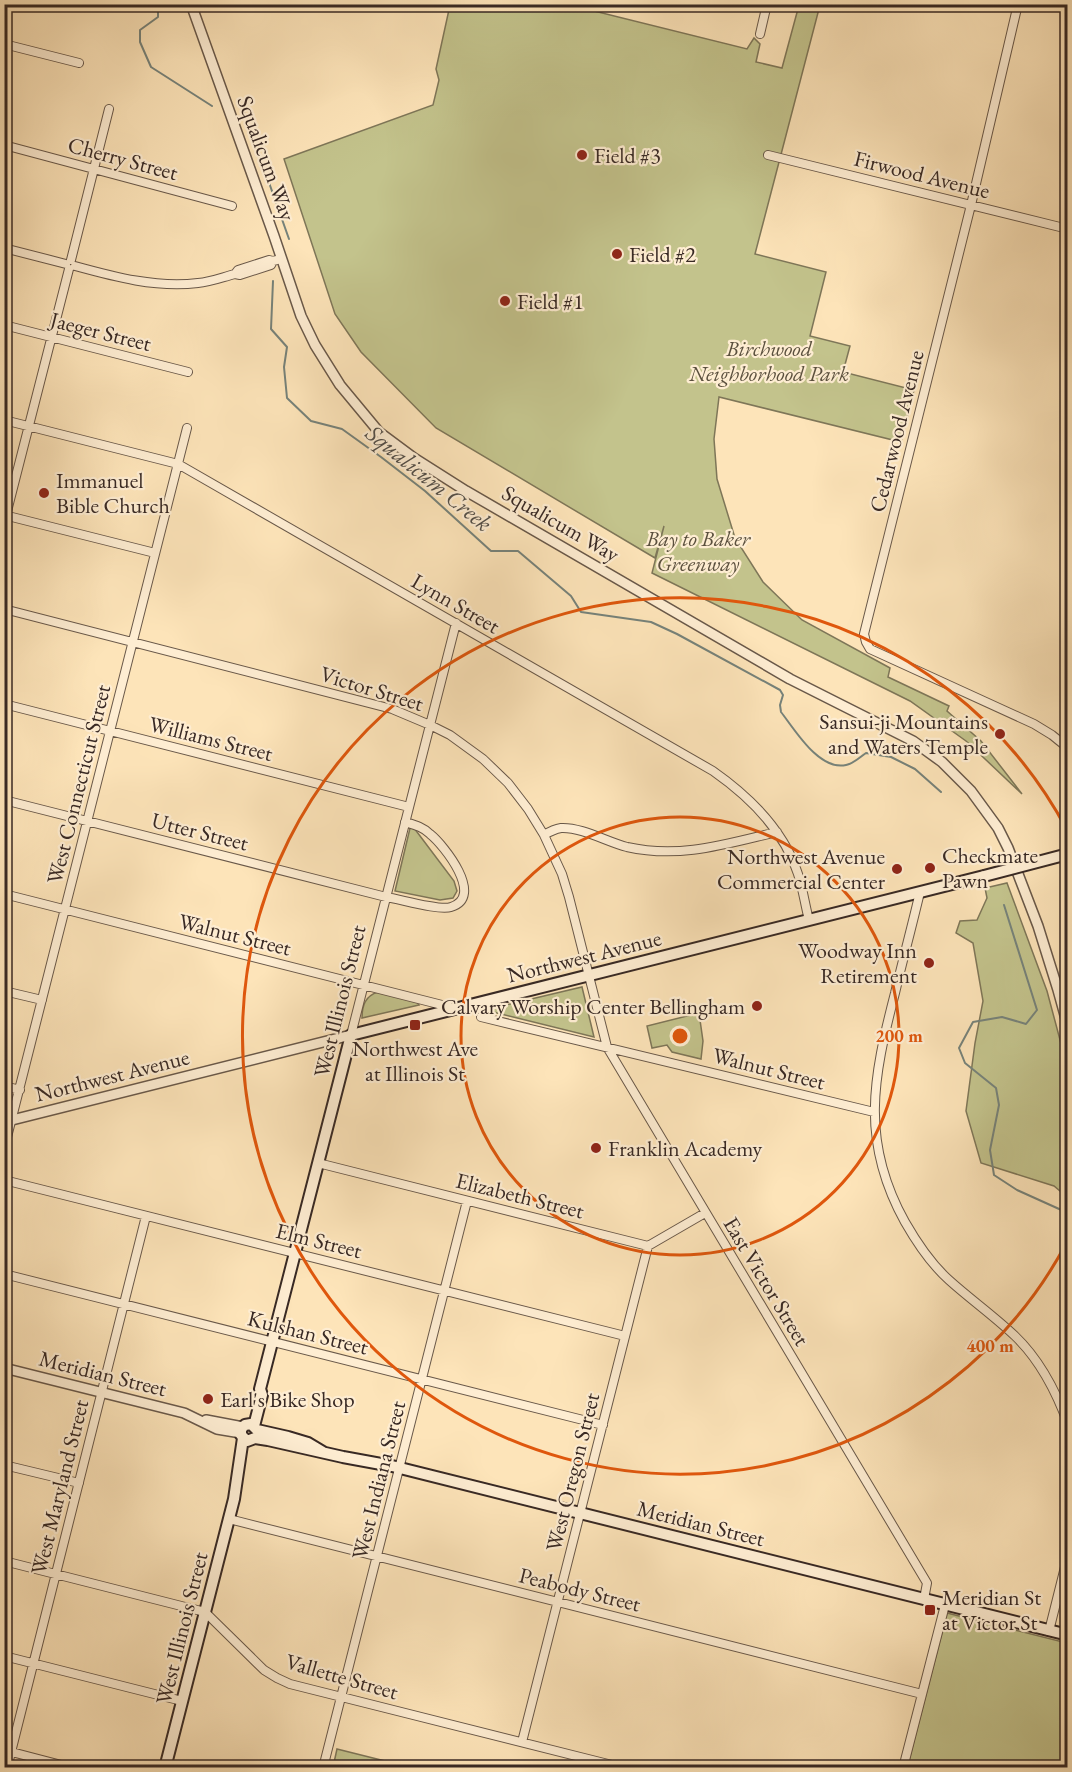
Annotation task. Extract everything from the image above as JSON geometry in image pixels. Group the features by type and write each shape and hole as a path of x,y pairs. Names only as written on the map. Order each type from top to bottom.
{"main road":[{"name":"Northwest Avenue","path":"351,1035 1068,854"},
{"name":"West Illinois Street","path":"165,1767 228,1519 243,1480 256,1393 260,1389 273,1342 351,1035"},
{"name":"Meridian Street","path":"249,1432 323,1452 399,1467 1068,1635"}],"street":[{"name":"Squalicum Way","path":"191,4 278,260 301,316 315,345 340,385 379,432 414,458 466,491 790,679 913,741 942,762 971,790 998,828 1008,848 1038,926 1068,1026"},
{"path":"760,34 767,4"},
{"name":"Cedarwood Avenue","path":"1018,4 971,205 864,634 870,649 1034,724 1068,748"},
{"path":"4,44 79,63"},
{"path":"109,109 5,518 155,553"},
{"name":"Cherry Street","path":"4,145 232,206"},
{"name":"Firwood Avenue","path":"768,155 1068,229"},
{"path":"4,248 115,277 173,285 201,283 235,274 238,270 269,260 278,260"},
{"name":"Jaeger Street","path":"4,325 188,372"},
{"name":"Lynn Street","path":"4,420 178,464 713,771 742,793 767,818 777,832 798,874 809,920"},
{"name":"West Connecticut Street","path":"4,1149 8,1121 20,1090 187,428"},
{"name":"Victor Street","path":"4,609 380,706 450,735 483,759 508,783 544,834 562,874 589,975"},
{"name":"West Illinois Street","path":"351,1035 456,623"},
{"name":"Williams Street","path":"4,704 409,807"},
{"name":"Utter Street","path":"4,800 386,897 447,908 455,906 462,897 462,878 448,854 429,833 419,826 405,822"},
{"path":"544,834 569,829 629,847 679,852 703,850 777,832"},
{"path":"920,892 883,1038 876,1080 874,1112 878,1147 885,1176 915,1240 948,1280 1014,1335 1029,1351 1052,1385 1068,1424"},
{"name":"Walnut Street","path":"4,894 456,1008"},
{"name":"East Victor Street","path":"589,975 607,1047 927,1583 924,1599"},
{"path":"4,991 42,1000"},
{"name":"Walnut Street","path":"481,1017 874,1112"},
{"name":"Northwest Avenue","path":"8,1121 351,1035"},
{"path":"4,1086 20,1090"},
{"name":"Elizabeth Street","path":"318,1163 648,1246"},
{"name":"Elm Street","path":"4,1180 625,1336"},
{"name":"West Indiana Street","path":"323,1767 467,1201"},
{"path":"648,1246 705,1213"},
{"name":"West Maryland Street","path":"7,1767 8,1751 33,1663 147,1216"},
{"name":"West Oregon Street","path":"522,1742 648,1246"},
{"name":"Kulshan Street","path":"4,1274 603,1425"},
{"name":"Meridian Street","path":"4,1368 184,1413 192,1418 249,1432"},
{"path":"4,1465 79,1484"},
{"name":"Peabody Street","path":"228,1519 922,1694"},
{"path":"1049,1630 1068,1555"},
{"path":"4,1561 205,1611"},
{"path":"903,1767 945,1605"},
{"name":"Vallette Street","path":"205,1611 271,1675 290,1684 624,1767"},
{"path":"4,1656 182,1701"},
{"path":"8,1751 73,1767"}],"green space":[{"path":"450,5 570,5 747,49 754,38 760,44 756,62 782,68 799,5 820,5 755,254 826,272 810,336 850,346 843,372 914,390 901,442 719,397 714,439 717,479 735,538 763,582 802,620 890,668 888,677 949,706 947,711 981,741 1022,794 966,741 910,701 652,573 664,526 655,558 436,428 361,352 335,314 284,159 433,105 439,80 436,69"},
{"path":"411,824 454,881 457,891 453,898 440,900 395,891"},
{"path":"1007,883 1047,991 1067,1066 1067,1197 1054,1186 981,1163 966,1111 983,1001 973,943 956,933 960,921 977,920 987,898 985,888"},
{"path":"582,987 594,1037 485,1010"},
{"path":"378,992 417,1002 419,1005 362,1018 365,1002"},
{"path":"699,1013 703,1041 701,1059 672,1052 667,1045 652,1048 647,1026"},
{"path":"947,1613 1067,1643 1067,1767 907,1768"},
{"path":"337,1749 409,1767 333,1767"}],"waterway":[{"name":"Squalicum Creek","path":"158,4 158,17 140,30 140,42 151,67 212,106"},
{"name":"Squalicum Creek","path":"244,112 289,239"},
{"name":"Squalicum Creek","path":"273,281 271,329 287,347 284,367 287,398 311,421 342,429 381,457 425,491 491,551 518,551 571,596 581,612 651,622 780,690 783,695 780,705 781,712 809,748 826,762 846,765 866,753 891,757 915,769 941,792"},
{"name":"Squalicum Creek","path":"1004,905 1037,1010 1026,1024 1002,1017 973,1022 959,1048 965,1063 996,1088 999,1105 990,1150 994,1175 1017,1190 1068,1213"}],"place":[{"name":"Field #3","path":"582,155"},
{"name":"Field #2","path":"617,254"},
{"name":"Field #1","path":"505,301"},
{"name":"Immanuel Bible Church","path":"44,493"},
{"name":"Sansui-ji Mountains and Waters Temple","path":"1000,734"},
{"name":"Checkmate Pawn","path":"930,868"},
{"name":"Northwest Avenue Commercial Center","path":"897,869"},
{"name":"Woodway Inn Retirement","path":"929,963"},
{"name":"Calvary Worship Center Bellingham","path":"757,1006"},
{"name":"Northwest Ave at Illinois St","path":"415,1025"},
{"name":"Franklin Academy","path":"596,1148"},
{"name":"Earl's Bike Shop","path":"208,1399"},
{"name":"Meridian St at Victor St","path":"930,1610"}],"park label":[{"name":"Birchwood Neighborhood Park","path":"769,360"},
{"name":"Bay to Baker Greenway","path":"698,550"}]}
